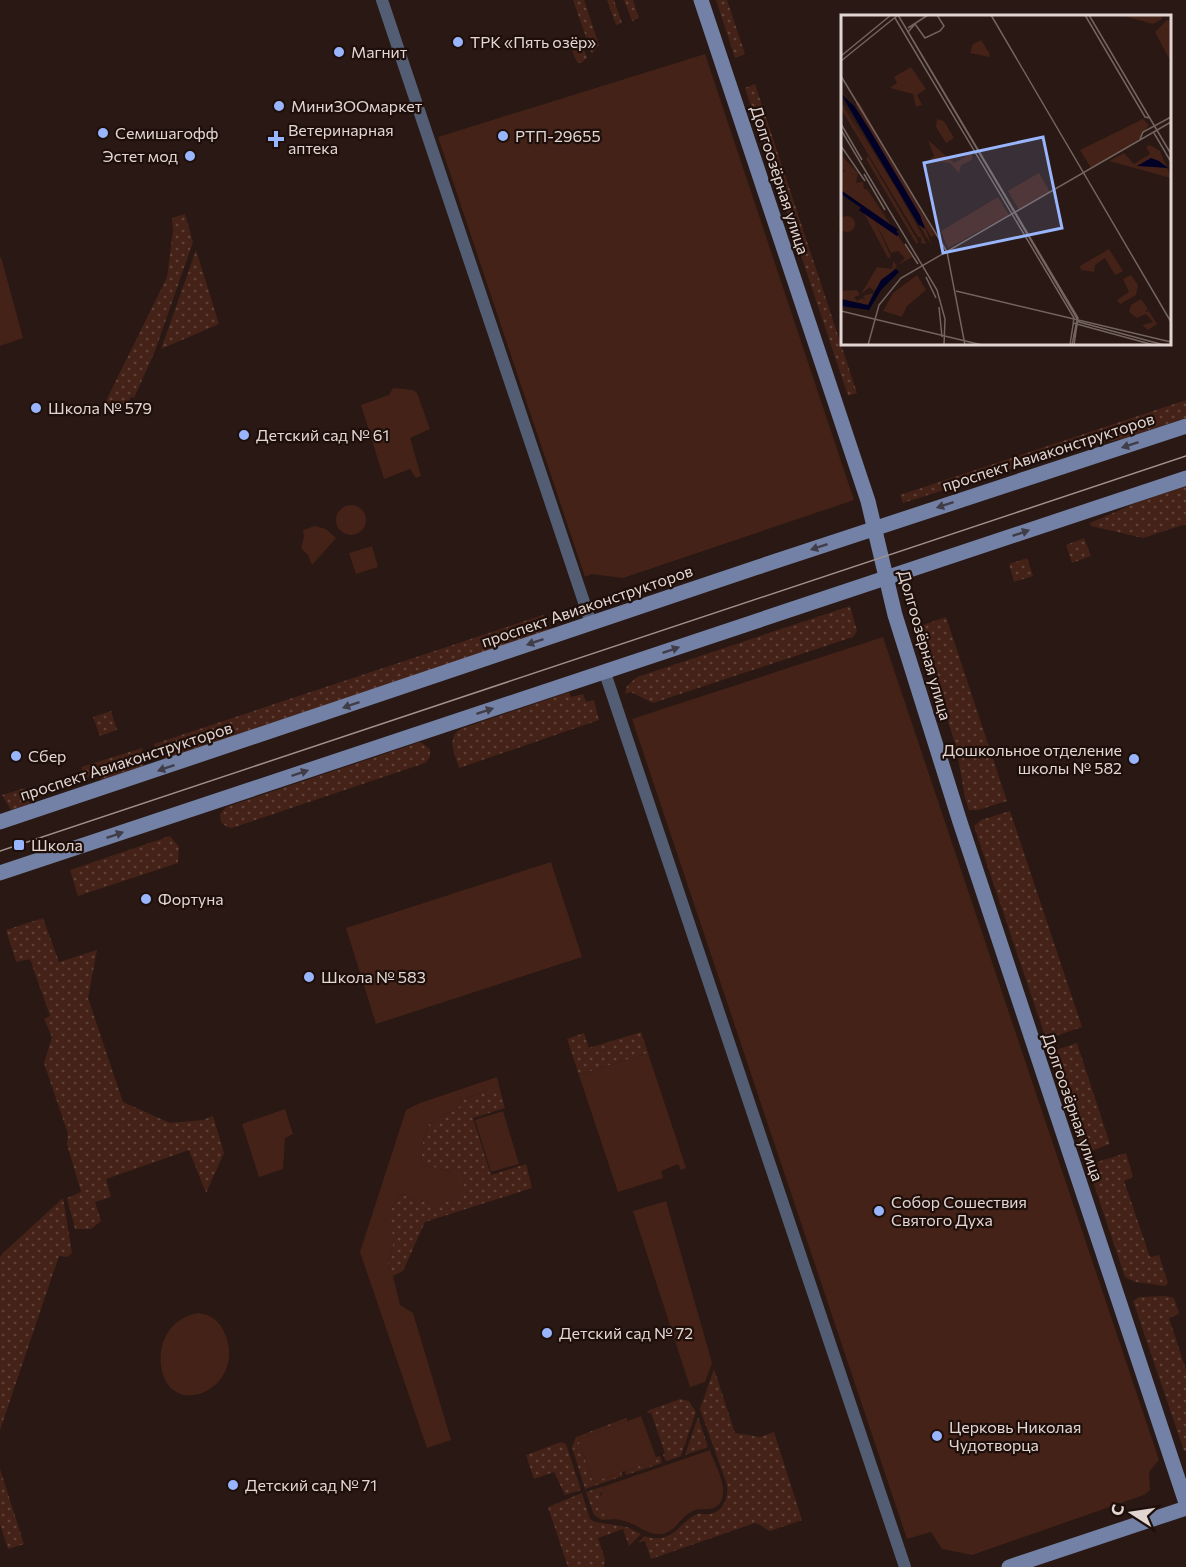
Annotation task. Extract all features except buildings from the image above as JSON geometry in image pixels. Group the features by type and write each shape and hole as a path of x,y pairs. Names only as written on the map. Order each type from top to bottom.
{"street":[{"path":"382,0 591,623"},
{"name":"Долгоозёрная улица","path":"701,0 868,501 895,615 960,822 1186,1506"},
{"name":"проспект Авиаконструкторов","path":"0,822 1186,426"},
{"path":"0,873 1186,478"},
{"path":"604,673 904,1567"},
{"path":"1009,1567 1186,1506"}],"shaded area":[{"path":"573,0 584,0 599,45 592,54"},
{"path":"607,0 614,0 622,23 616,25"},
{"path":"624,0 633,0 639,18 632,21"},
{"path":"716,0 727,0 745,54 735,58"},
{"path":"583,47 587,58 581,63 577,62 572,51"},
{"path":"705,54 854,500 623,578 591,574 585,577 438,137"},
{"path":"755,84 857,393 848,396 745,88"},
{"path":"185,214 193,242 155,351 134,398 131,397 118,409 102,409 167,277 173,231 172,218"},
{"path":"196,250 219,324 161,349"},
{"path":"0,258 23,338 0,346"},
{"path":"393,388 413,390 417,393 430,429 410,438 421,476 416,478 410,469 384,479 361,405 389,395"},
{"path":"1186,400 1186,418 1121,439 1079,447 903,503 900,495"},
{"path":"1186,486 1186,524 1143,538 1091,526 1090,523 1138,502"},
{"path":"351,505 362,509 366,520 362,531 351,535 340,531 336,520 340,509"},
{"path":"315,526 326,529 336,538 312,565 308,555 301,548 303,530"},
{"path":"1084,538 1091,556 1072,563 1066,545"},
{"path":"372,546 378,567 356,574 349,553"},
{"path":"1027,558 1033,576 1014,582 1009,564"},
{"path":"850,606 857,631 853,637 653,703 631,692 625,694 627,686 637,677"},
{"path":"543,615 549,630 165,759 156,750 154,744"},
{"path":"946,617 1007,801 978,810 969,810 965,798 956,746 917,627"},
{"path":"883,637 1159,1460 1149,1472 1150,1490 1144,1495 972,1555 942,1549 931,1532 907,1539 632,719"},
{"path":"569,692 571,697 583,694 586,702 594,700 599,720 459,768 452,742 460,729"},
{"path":"111,711 117,730 100,736 93,717"},
{"path":"420,742 430,749 430,757 425,763 232,828 221,822 220,814 226,807"},
{"path":"142,748 143,766 101,780 99,773 85,778 81,767"},
{"path":"25,788 30,804 11,810 2,795"},
{"path":"1010,811 1082,1027 1046,1039 974,826 981,820"},
{"path":"170,836 179,847 178,863 78,896 70,870"},
{"path":"551,862 582,957 376,1024 346,928"},
{"path":"43,918 59,962 97,950 88,998 123,1102 170,1123 203,1120 213,1116 224,1153 206,1193 189,1150 106,1179 111,1197 95,1202 101,1221 91,1229 75,1229 67,1198 81,1192 67,1144 68,1134 44,1063 52,1037 44,1019 50,1016 30,959 16,962 6,930"},
{"path":"641,1032 648,1053 579,1075 567,1039 584,1033 589,1048"},
{"path":"1077,1043 1110,1144 1091,1151 1082,1149 1050,1052"},
{"path":"648,1053 686,1168 681,1170 678,1164 661,1171 663,1178 618,1192 579,1075"},
{"path":"497,1077 499,1086 462,1100 459,1107 429,1124 423,1141 421,1164 456,1173 464,1184 457,1198 436,1205 400,1194 384,1222 392,1225 393,1246 387,1265 393,1276 400,1305 413,1313 451,1440 427,1448 360,1252 406,1110 420,1103"},
{"path":"499,1086 505,1108 473,1118 491,1175 526,1164 532,1188 425,1222 403,1271 393,1276 387,1265 393,1246 384,1222 400,1194 436,1205 456,1173 421,1164 423,1141 429,1124 459,1107 462,1100"},
{"path":"285,1109 293,1134 285,1138 283,1169 259,1177 242,1124"},
{"path":"503,1111 519,1164 491,1172 475,1120"},
{"path":"1126,1153 1133,1177 1124,1181 1150,1257 1159,1255 1168,1283 1165,1286 1135,1282 1125,1277 1088,1167"},
{"path":"63,1198 72,1253 67,1257 59,1256 0,1430 0,1257"},
{"path":"666,1201 712,1363 705,1382 690,1387 633,1211"},
{"path":"1139,1297 1174,1298 1179,1314 1169,1318 1186,1370 1186,1451 1184,1451 1133,1301"},
{"path":"198,1313 215,1319 223,1329 229,1353 226,1369 218,1382 206,1391 193,1395 180,1394 169,1386 162,1371 163,1342 167,1333 180,1320"},
{"path":"714,1369 735,1433 760,1437 774,1432 802,1520 770,1531 755,1523 651,1559 645,1541 638,1543 644,1536 666,1537 695,1515 716,1512 723,1505 727,1495 727,1485 700,1409"},
{"path":"680,1399 689,1401 696,1412 681,1456 666,1461 651,1413 647,1411"},
{"path":"641,1416 657,1460 593,1482 578,1439"},
{"path":"698,1417 708,1447 685,1455"},
{"path":"626,1418 627,1421 578,1439 593,1482 621,1472 623,1476 585,1489 572,1447 576,1437"},
{"path":"561,1442 566,1444 581,1490 565,1495 554,1472 534,1479 526,1455"},
{"path":"710,1450 722,1483 721,1501 715,1508 691,1512 667,1533 648,1532 631,1523 614,1519 604,1512 598,1502 605,1486"},
{"path":"660,1456 662,1463 626,1475 625,1471 656,1460 656,1457"},
{"path":"0,1469 24,1544 8,1549 0,1524"},
{"path":"605,1486 600,1495 601,1508 614,1519 602,1520 594,1515 586,1492"},
{"path":"582,1493 590,1519 595,1522 627,1527 641,1534 629,1546 623,1529 598,1538 605,1560 604,1567 568,1567 548,1507"}],"tram line":[{"path":"0,851 1186,456"}],"place":[{"name":"ТРК «Пять озёр»","path":"458,42"},
{"name":"Магнит","path":"339,52"},
{"name":"МиниЗООмаркет","path":"279,106"},
{"name":"Семишагофф","path":"103,133"},
{"name":"РТП-29655","path":"503,136"},
{"name":"Ветеринарная аптека","path":"276,139"},
{"name":"Эстет мод","path":"190,156"},
{"name":"Школа № 579","path":"36,408"},
{"name":"Детский сад № 61","path":"244,435"},
{"name":"Сбер","path":"16,756"},
{"name":"Дошкольное отделение школы № 582","path":"1134,759"},
{"name":"Школа","path":"19,845"},
{"name":"Фортуна","path":"146,899"},
{"name":"Школа № 583","path":"309,977"},
{"name":"Собор Сошествия Святого Духа","path":"879,1211"},
{"name":"Детский сад № 72","path":"547,1333"},
{"name":"Церковь Николая Чудотворца","path":"937,1436"},
{"name":"Детский сад № 71","path":"233,1485"}]}
